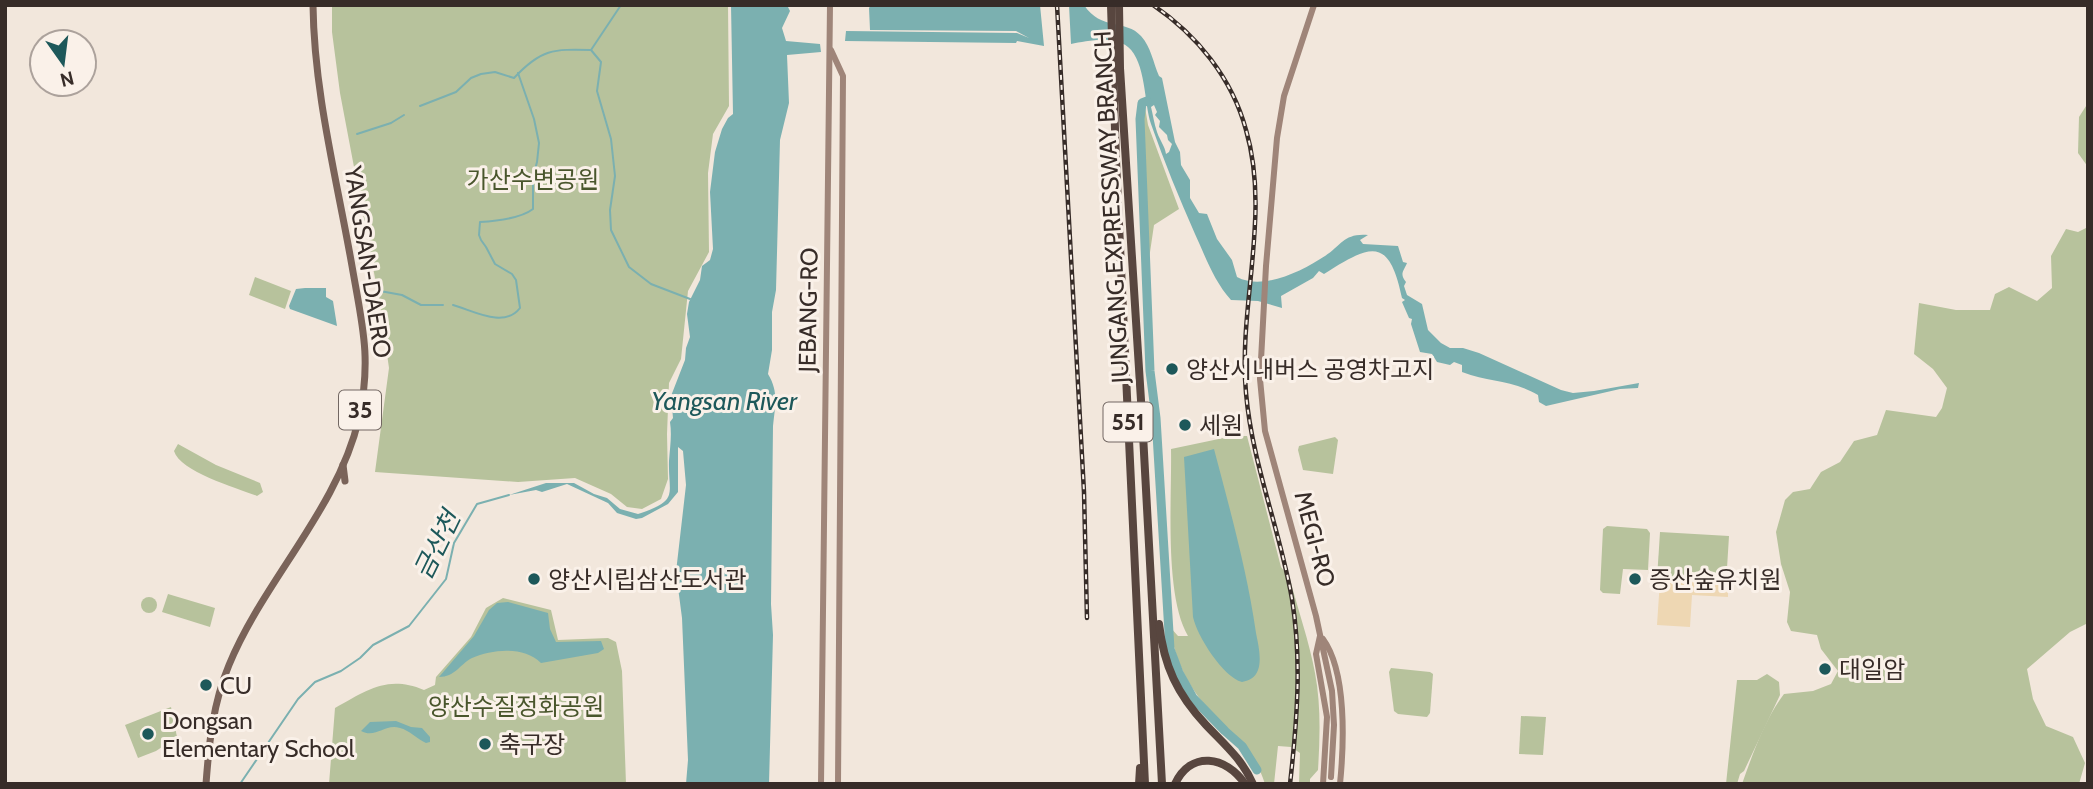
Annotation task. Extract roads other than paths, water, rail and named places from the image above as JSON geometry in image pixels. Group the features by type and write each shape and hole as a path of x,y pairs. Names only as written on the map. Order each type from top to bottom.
{"highway":[{"name":"JUNGANG EXPRESSWAY BRANCH","path":"1111,5 1145,784"},
{"name":"JUNGANG EXPRESSWAY BRANCH","path":"1119,5 1120,68 1163,784"},
{"path":"1142,416 1147,432 1158,617 1166,665 1188,704 1240,760 1253,784"},
{"path":"1139,678 1136,689 1139,784"},
{"path":"1175,784 1185,769 1208,760 1227,765 1245,784"}],"main road":[{"name":"YANGSAN-DAERO","path":"206,784 212,727 229,665 246,631 325,499 344,460 358,418 365,381 365,337 327,129 315,52 313,5"},
{"path":"344,460 342,467 345,481"}],"street":[{"name":"JEBANG-RO","path":"821,784 830,5"},
{"name":"MEGI-RO","path":"1314,5 1284,96 1277,138 1260,379 1262,418 1320,634 1332,691 1334,724 1331,777"},
{"path":"830,49 843,76 838,784"},
{"path":"1320,634 1329,647 1340,692 1343,747 1340,784"},
{"path":"1320,634 1316,654 1327,718 1323,784"}],"water":[{"name":"Yangsan River","path":"731,5 787,5 790,11 782,28 786,41 820,44 821,52 787,55 789,103 780,140 776,290 768,374 774,387 775,399 769,784 686,784 688,760 682,618 676,572 686,485 683,451 678,447 678,492 668,504 642,518 636,519 617,513 608,503 567,484 542,492 536,490 509,495 546,483 574,483 607,498 620,509 638,514 660,505 669,495 670,422 673,418 671,396 685,360 690,337 687,314 689,302 700,280 702,266 710,260 713,249 710,192 715,152 722,129 733,114"},
{"path":"871,5 1040,5 1044,46 1017,41 845,41 846,31 1017,33 1029,38 1016,31 870,30"},
{"path":"1069,5 1084,5 1098,18 1135,31 1144,40 1162,78 1181,165 1190,180 1190,198 1199,213 1207,214 1217,239 1232,260 1237,277 1258,282 1282,277 1316,262 1348,238 1368,235 1360,240 1363,244 1398,246 1403,262 1407,263 1402,274 1407,295 1422,304 1428,330 1441,343 1450,348 1463,348 1479,353 1573,393 1639,383 1638,388 1620,389 1546,406 1539,402 1538,395 1528,390 1462,372 1462,365 1454,362 1450,365 1437,362 1432,354 1420,352 1411,324 1412,319 1402,302 1405,300 1391,264 1384,255 1376,252 1354,256 1324,274 1319,271 1313,278 1281,296 1282,308 1258,301 1231,300 1211,269 1166,166 1151,124 1141,72 1134,54 1128,47 1115,41 1071,44","holes":["1154,105 1157,112 1155,115 1160,121 1159,127 1172,144 1166,154 1151,107"]},
{"path":"326,288 326,297 333,301 337,326 290,309 296,289"},
{"path":"1214,449 1243,563 1259,651 1257,673 1242,682 1227,672 1212,655 1193,617 1184,457"},
{"path":"508,602 548,613 550,629 556,642 601,641 604,649 598,653 541,663 526,654 499,651 472,658 453,673 439,677 474,636 489,610 497,603"},
{"path":"396,721 422,728 430,737 430,742 426,743 395,727 371,733 361,731 370,722"}],"waterway":[{"path":"420,106 456,92 471,78 481,74 495,72 514,78 532,61 548,53 591,50 621,5"},
{"path":"591,50 601,62 597,91 611,139 615,176 610,210 611,230 629,267 651,284 690,299"},
{"path":"453,305 497,318 513,314 520,308 516,280 512,274 495,264 479,235 480,222 515,217 533,209 533,177 539,143 534,119 518,73"},
{"path":"1147,101 1142,103 1140,119 1150,371 1156,418 1170,649 1193,698 1242,746 1257,770"},
{"path":"357,134 391,123 404,115"},
{"path":"380,291 402,295 421,305 443,305"},
{"name":"금산천","path":"240,784 298,699 315,682 341,671 373,645 409,626 446,579 454,543 477,504 509,495"}],"railway":[{"path":"1057,5 1084,492 1087,618"},
{"path":"1153,5 1198,44 1222,76 1240,111 1253,162 1255,228 1246,327 1246,393 1254,445 1287,573 1295,622 1297,692 1290,784"}],"place":[{"name":"양산시내버스 공영차고지","path":"1172,369"},
{"name":"세원","path":"1185,425"},
{"name":"양산시립삼산도서관","path":"534,579"},
{"name":"증산숲유치원","path":"1635,579"},
{"name":"대일암","path":"1825,669"},
{"name":"CU","path":"206,685"},
{"name":"Dongsan Elementary School","path":"148,734"},
{"name":"축구장","path":"485,744"}],"park label":[{"name":"가산수변공원","path":"533,179"},
{"name":"양산수질정화공원","path":"516,706"}]}
